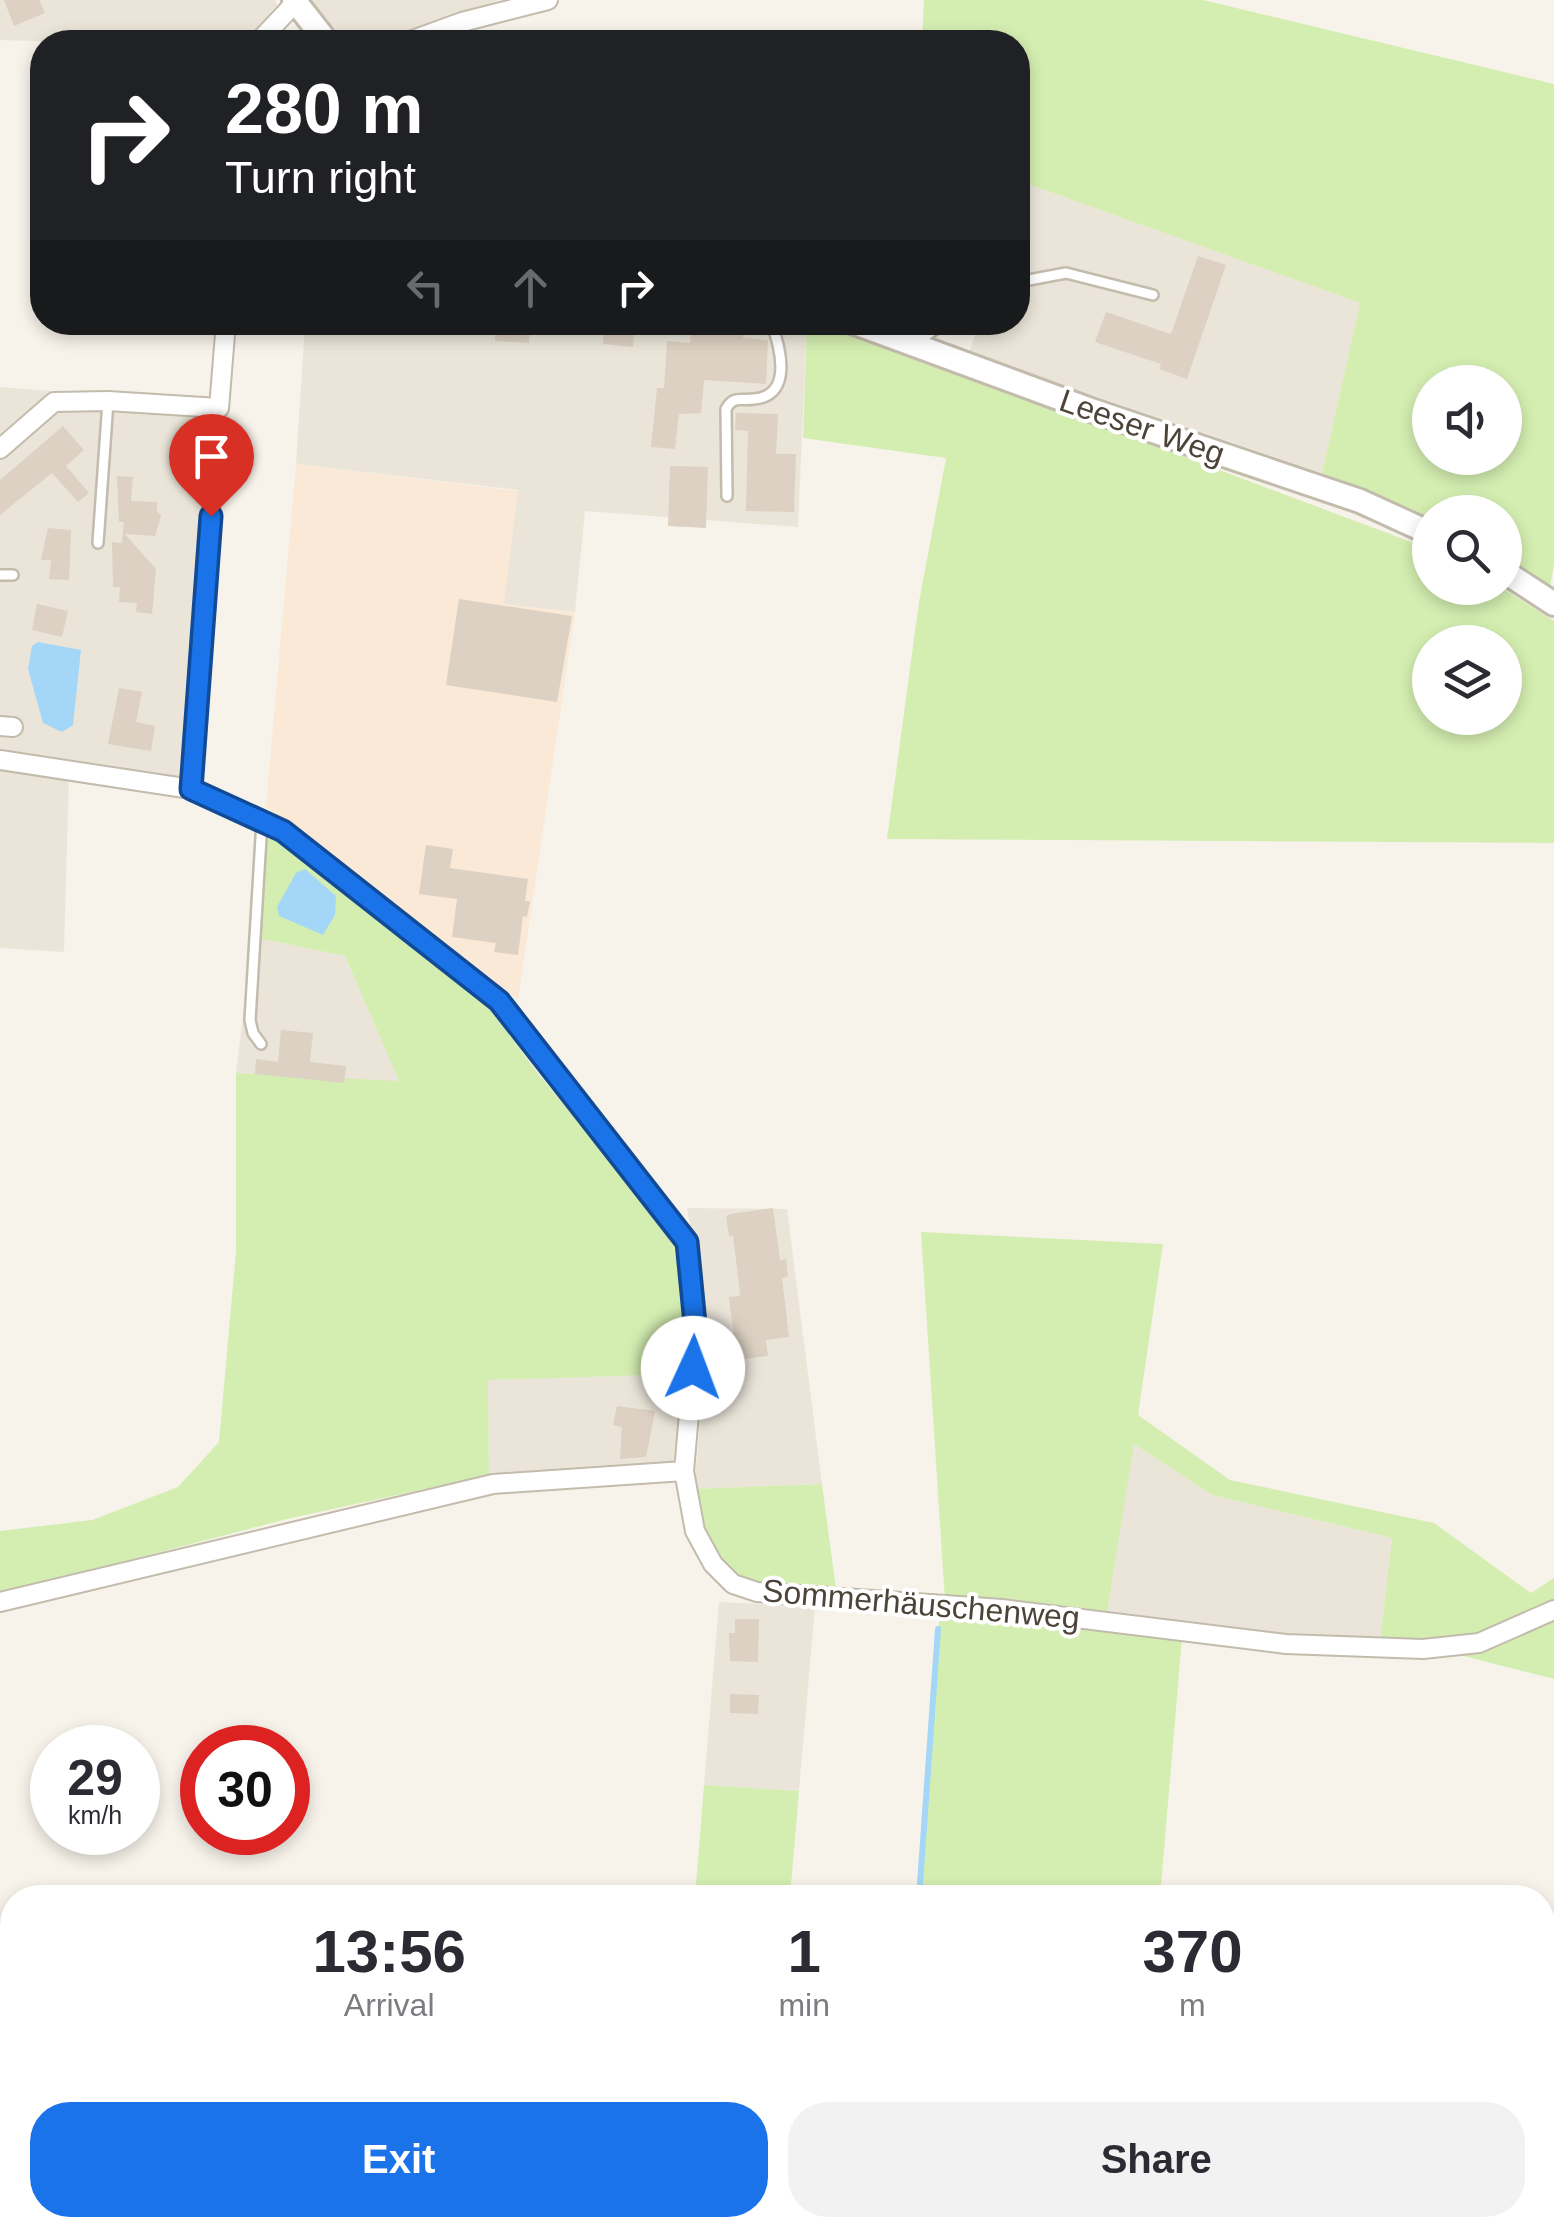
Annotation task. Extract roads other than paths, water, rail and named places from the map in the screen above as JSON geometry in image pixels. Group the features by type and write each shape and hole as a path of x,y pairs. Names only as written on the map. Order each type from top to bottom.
{"street":[{"path":"440,30 548,0"},
{"path":"269,30 295,2 318,30"},
{"path":"0,448 54,402 219,408 225,335"},
{"name":"Leeser Weg","path":"884,335 1360,501 1412,525"},
{"path":"1522,583 1554,604"},
{"name":"Sommerhäuschenweg","path":"0,760 191,789 283,831 499,1001 687,1242 696,1334 684,1471 695,1531 713,1564 733,1584 757,1592 1020,1611 1286,1644 1422,1648 1478,1643 1554,1610"},
{"path":"0,1602 493,1484 684,1471"}],"lane":[{"path":"1030,280 1066,273 1153,295"},
{"path":"727,496 726,409 731,401 755,400 776,387 782,361 775,335"},
{"path":"912,346 928,335"},
{"path":"98,543 108,401"},
{"path":"191,789 219,408"},
{"path":"0,575 12,576"},
{"path":"261,1044 250,1020 262,821"}],"water":[{"path":"38,642 81,650 73,725 62,732 43,723 28,669 32,646"},
{"path":"305,869 336,896 335,915 323,935 279,916 277,907 296,873"}],"waterway":[{"path":"920,1885 938,1629"}]}
